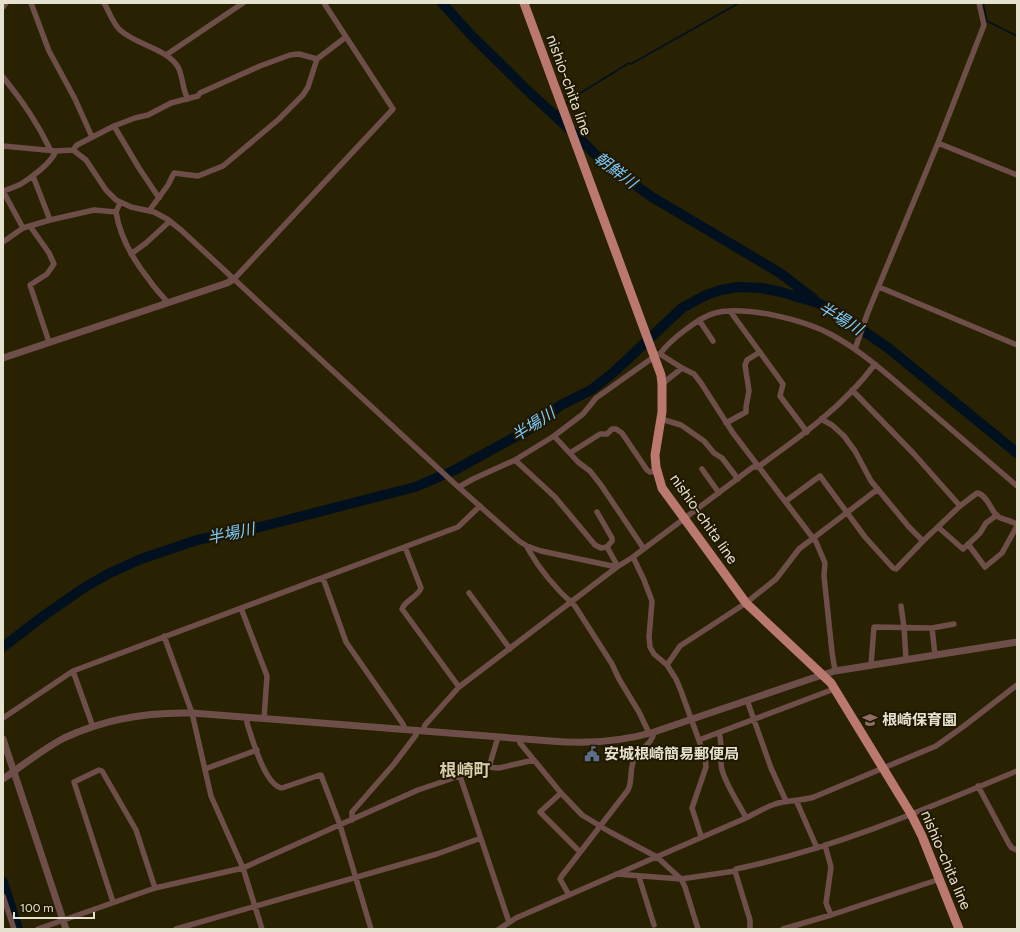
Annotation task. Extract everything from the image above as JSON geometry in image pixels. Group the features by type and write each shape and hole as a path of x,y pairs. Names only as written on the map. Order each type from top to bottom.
{"main road":[{"name":"nishio-chita line","path":"524,3 643,324 656,353 662,384 663,399 655,455 657,471 662,488 746,603 831,683 911,814 940,878 959,929"}],"street":[{"path":"3,7 6,3"},
{"path":"31,3 49,52 75,99 92,137"},
{"path":"104,3 120,30 140,43 166,55 176,64 181,75 184,93 188,99"},
{"path":"166,55 243,3"},
{"path":"3,358 227,283 234,279 393,109 324,3"},
{"path":"855,348 984,25 979,3"},
{"path":"149,210 159,198 174,173 198,176 222,166 279,119 303,95 308,87 317,59 346,37"},
{"path":"73,150 77,145 114,126 134,118 148,115 171,103 198,96 200,93 260,66 290,55 299,54 317,59"},
{"path":"3,77 31,113 53,151 51,159 33,176 19,185 3,191 23,228"},
{"path":"114,126 159,198"},
{"path":"938,143 1017,175"},
{"path":"3,146 53,151 73,150 86,160 111,197 130,207 149,210 159,214 170,221 513,537 527,546 540,551 617,567"},
{"path":"33,176 50,220"},
{"path":"120,203 116,212 118,226 131,254 150,282 168,303"},
{"path":"3,242 23,228 50,220 94,210 116,212"},
{"path":"131,254 146,243 170,221"},
{"path":"30,226 49,253 53,262 52,268 47,274 30,285 49,342"},
{"path":"879,288 1017,344"},
{"path":"457,486 515,460 554,436 583,414 596,398 691,325 716,312 730,311 765,314 796,321 830,334 855,348 1017,486"},
{"path":"730,311 782,384 780,396 807,432"},
{"path":"699,320 713,341"},
{"path":"726,423 746,412 750,391 745,365 747,360 760,352"},
{"path":"656,353 694,374 726,423 814,538 825,563 824,576 835,671"},
{"path":"352,820 352,812 394,764 416,735 459,687 617,567 644,549 753,467 758,466 807,432 866,376 875,364"},
{"path":"662,384 682,368"},
{"path":"852,390 914,454 960,506"},
{"path":"821,419 832,425 844,436 855,451 868,476 909,527 923,541"},
{"path":"661,420 681,425 704,440 714,453 722,458 738,478"},
{"path":"570,453 600,434 607,434 616,429 622,433 647,470 650,472 657,471"},
{"path":"554,436 578,462 590,471 644,549"},
{"path":"515,460 555,497 595,545 601,548 607,547 612,541 612,538 597,512"},
{"path":"702,469 719,493"},
{"path":"786,501 820,476 865,536 893,568 896,568 960,506 975,494 979,493 982,495 999,517 1014,522 1017,525 1002,553 985,567 968,544"},
{"path":"667,665 680,646 746,603 776,579 800,549 878,489"},
{"path":"3,718 73,671 461,525 480,506"},
{"path":"938,527 963,549 980,533 986,523 997,515"},
{"path":"527,546 538,566 575,606 612,664 619,679 651,733 651,741 640,752 631,765 630,785 628,790 561,877 560,879 569,895"},
{"path":"405,547 421,588 419,592 403,605 402,609 459,687"},
{"path":"607,547 617,567"},
{"path":"633,557 652,602 648,637 650,648 654,654 667,665 679,686 706,762 692,808 702,836"},
{"path":"323,578 346,642 403,724 405,730"},
{"path":"469,593 510,648"},
{"path":"901,606 906,660"},
{"path":"241,608 267,676 264,719"},
{"path":"871,665 874,627 932,628 954,624"},
{"path":"932,628 935,655"},
{"path":"164,636 192,713 212,800 244,868 262,929"},
{"path":"3,779 60,740 93,727 123,719 147,715 192,713 561,742 607,741 651,733 835,671 1017,642"},
{"path":"73,671 93,727"},
{"path":"499,929 509,922 615,874 746,818 774,804 814,797 940,744 1017,685"},
{"path":"699,740 834,689"},
{"path":"747,700 771,768 786,801"},
{"path":"247,718 247,723 264,769 278,787 282,788 321,775 340,825 371,929"},
{"path":"718,733 721,740 721,762 723,770 728,784 746,818"},
{"path":"489,767 498,737"},
{"path":"3,739 66,929"},
{"path":"519,739 520,743 561,793 582,815 600,827 657,857 681,879 685,887 698,929"},
{"path":"205,769 256,750"},
{"path":"38,929 155,888 244,868 418,790 486,767 499,768 534,760"},
{"path":"113,902 74,782 99,770 102,771 136,830 155,888"},
{"path":"615,874 681,879 735,871 736,869 758,865 817,848 911,814 1017,771"},
{"path":"460,776 509,922"},
{"path":"978,786 1009,844 1012,848 1017,850"},
{"path":"561,793 540,812 580,852"},
{"path":"796,800 817,848"},
{"path":"176,929 356,876 437,854 481,838"},
{"path":"825,845 831,867 826,903 831,915"},
{"path":"735,871 750,920 750,929"},
{"path":"639,877 654,926"},
{"path":"783,929 831,915 940,878"},
{"path":"3,896 14,929"}],"waterway":[{"name":"朝鮮川","path":"442,3 472,36 601,160 652,197 780,273 814,299"},
{"path":"565,104 629,63 631,64 739,3"},
{"path":"983,3 987,21 1017,36"},
{"path":"553,115 560,109"},
{"name":"半場川","path":"3,647 85,587 108,574 141,559 197,540 260,527 415,487 453,471 533,427 561,405 591,390 614,372 682,308 706,295 721,290 738,287 761,288 781,292 818,303 837,313 887,347 1017,453"},
{"path":"3,882 18,929"}],"place":[{"name":"根崎保育園","path":"870,720"},
{"name":"安城根崎簡易郵便局","path":"592,754"}],"district":[{"name":"根崎町","path":"465,770"}]}
